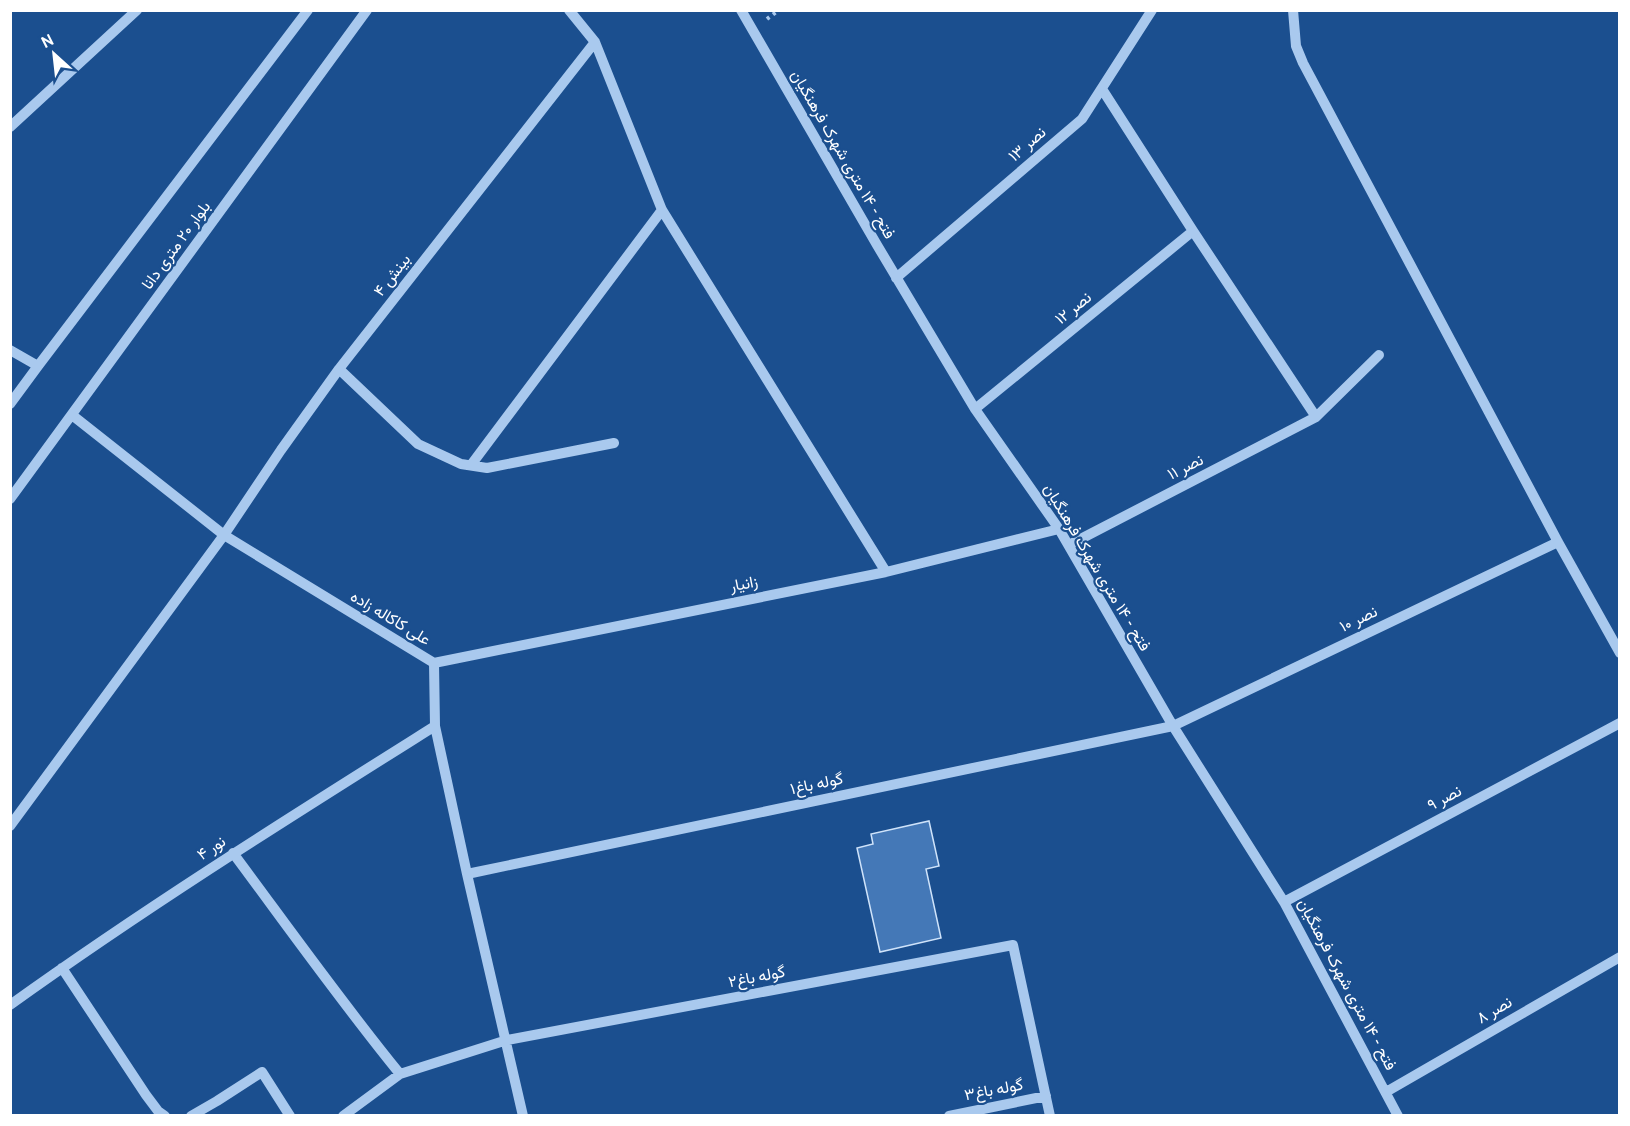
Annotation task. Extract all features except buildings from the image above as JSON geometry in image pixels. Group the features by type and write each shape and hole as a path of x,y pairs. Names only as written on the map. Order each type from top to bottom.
{"street":[{"path":"10,127 137,10"},
{"path":"10,404 308,10"},
{"name":"بلوار ۲۰ متری دانا","path":"10,499 367,10"},
{"path":"569,10 596,42 662,210 886,572"},
{"name":"فتح - ۱۴ متری شهرک فرهنگیان","path":"741,10 975,410 1059,529 1173,726 1284,902 1398,1116"},
{"name":"نصر ۱۳","path":"896,278 1082,119 1152,10"},
{"path":"1293,10 1296,46 1303,63 1558,542 1620,653"},
{"name":"بینش ۴","path":"10,826 224,535 339,369 596,42"},
{"path":"1101,88 1316,417"},
{"path":"471,465 662,210"},
{"name":"نصر ۱۲","path":"975,410 1193,231"},
{"path":"10,350 38,366"},
{"name":"نصر ۱۱","path":"1069,545 1316,417 1379,355"},
{"path":"339,369 418,444 461,464 487,468 614,443"},
{"name":"علی کاکاله زاده","path":"72,415 224,535 434,663 435,726 523,1116"},
{"name":"زانیار","path":"434,663 886,572 1059,529"},
{"name":"نصر ۱۰","path":"1173,726 1558,542"},
{"name":"نصر ۹","path":"1284,902 1620,723"},
{"name":"نور ۴","path":"10,1005 233,853 435,726"},
{"name":"گوله باغ۱","path":"467,874 1173,726"},
{"path":"233,853 361,1026 400,1074"},
{"name":"گوله باغ۲","path":"343,1116 400,1074 507,1040 1013,945 1046,1096"},
{"name":"نصر ۸","path":"1386,1092 1620,957"},
{"path":"62,968 146,1095 158,1111 165,1116"},
{"path":"191,1116 262,1072 290,1116"},
{"path":"1046,1096 1050,1116"},
{"name":"گوله باغ۳","path":"949,1116 1046,1096"}]}
